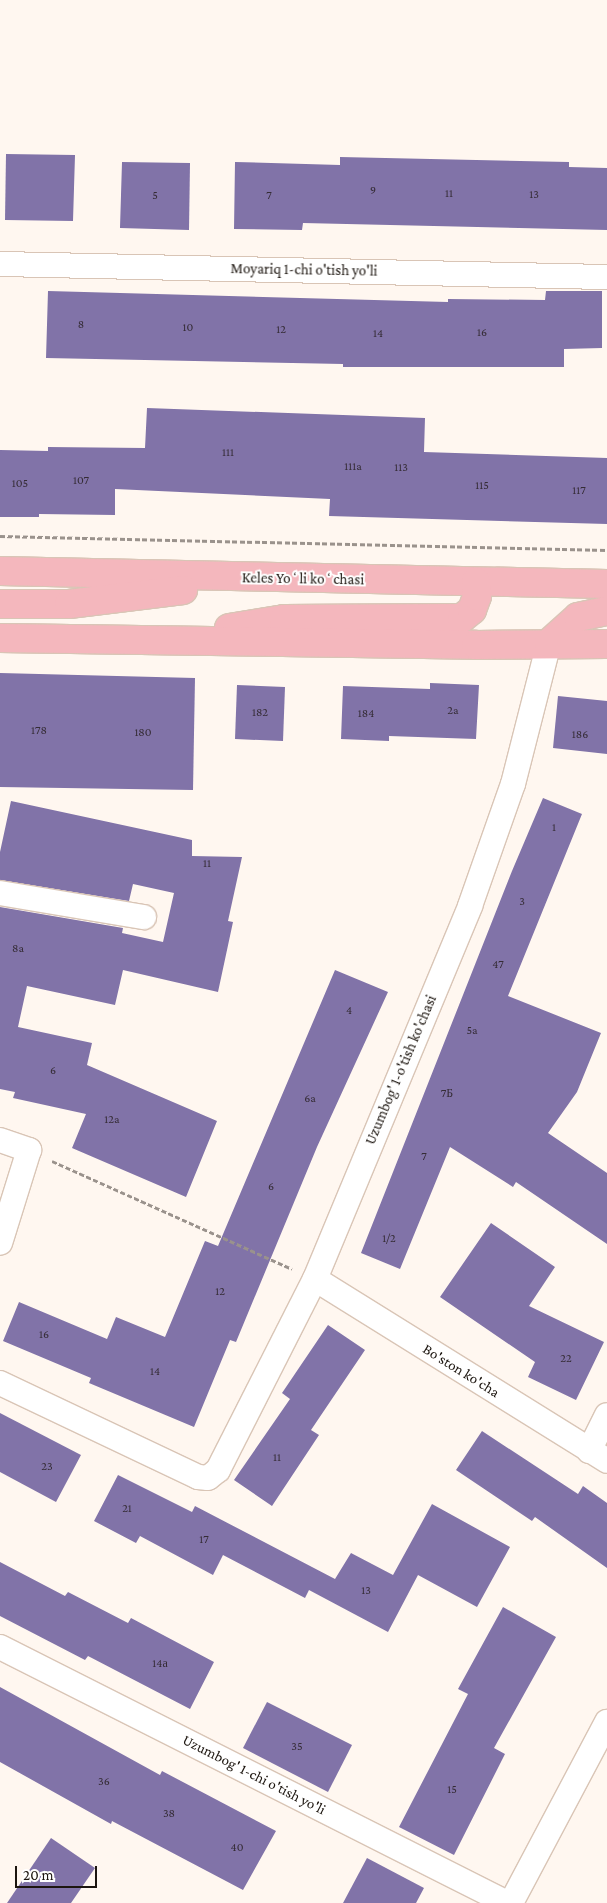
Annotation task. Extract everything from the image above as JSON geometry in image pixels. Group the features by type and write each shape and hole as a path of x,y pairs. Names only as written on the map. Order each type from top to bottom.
{"main road":[{"name":"Keles Yoʻli koʻchasi","path":"0,571 276,579 607,584"},
{"path":"0,604 68,604 276,579"},
{"path":"164,639 284,619 462,618 472,610 477,596 476,582"},
{"path":"549,643 578,617 607,611"},
{"path":"0,638 476,645 607,644"}],"street":[{"name":"Moyariq 1-chi o'tish yo'li","path":"0,264 607,277"},
{"name":"Uzumbog' 1-o'tish ko'chasi","path":"0,1383 208,1478 218,1470 314,1279 470,906 513,784 549,643"},
{"path":"0,893 144,917"},
{"path":"0,1140 29,1150 0,1243"},
{"name":"Bo'ston ko'cha","path":"314,1279 598,1456"},
{"path":"598,1456 607,1415"},
{"name":"Uzumbog' 1-chi o'tish yo'li","path":"0,1647 507,1903"},
{"path":"511,1903 607,1722"}],"path":[{"path":"0,536 607,550"},
{"path":"29,1150 314,1279"}],"building":[{"path":"6,154 75,155 73,221 5,220"},
{"path":"340,157 569,162 569,167 607,168 607,230 303,223 302,230 234,229 235,162 340,165"},
{"path":"122,162 190,163 189,230 120,228"},
{"path":"48,291 448,302 448,299 545,300 546,291 602,291 602,348 564,349 564,367 343,367 343,364 46,358"},
{"path":"147,408 425,418 424,452 607,458 607,524 329,516 330,499 115,489 115,515 39,514 39,517 0,517 0,450 48,451 48,447 145,448"},
{"path":"0,673 195,678 193,790 0,787"},
{"path":"430,683 479,685 476,739 389,736 389,741 341,739 343,686 430,689"},
{"path":"237,685 285,687 283,741 235,739"},
{"path":"558,696 607,701 607,754 553,748"},
{"path":"543,798 582,814 508,996 601,1033 577,1092 548,1133 607,1173 607,1244 516,1182 513,1187 450,1147 400,1269 361,1253 512,871"},
{"path":"11,801 192,840 192,856 242,857 228,921 233,922 218,992 123,970 115,1005 27,986 18,1027 92,1043 87,1065 217,1121 186,1197 72,1148 86,1114 13,1098 15,1092 0,1089 0,907 123,928 122,933 163,942 174,893 133,884 129,901 0,880 0,852"},
{"path":"335,970 388,992 317,1147 236,1342 230,1340 194,1427 89,1383 91,1378 3,1341 19,1302 107,1339 116,1317 165,1337 205,1241 218,1246"},
{"path":"491,1223 555,1267 529,1306 604,1342 576,1400 528,1377 535,1362 440,1297"},
{"path":"328,1325 365,1350 311,1430 319,1435 272,1506 234,1480 290,1399 282,1393"},
{"path":"0,1413 81,1455 56,1502 0,1472"},
{"path":"482,1431 578,1494 583,1486 607,1503 607,1568 535,1517 532,1521 456,1470"},
{"path":"118,1475 192,1512 195,1506 335,1579 351,1553 393,1575 432,1504 510,1547 477,1607 418,1575 388,1632 309,1590 305,1598 223,1555 213,1575 140,1536 136,1543 94,1521"},
{"path":"0,1562 65,1596 68,1592 128,1623 131,1618 214,1662 190,1709 88,1656 85,1660 0,1616"},
{"path":"503,1607 556,1637 494,1748 505,1754 454,1855 399,1827 468,1694 458,1689"},
{"path":"0,1687 160,1775 162,1771 276,1831 243,1890 112,1821 111,1824 0,1762"},
{"path":"267,1702 352,1745 328,1792 243,1748"},
{"path":"51,1838 95,1868 71,1903 7,1903"},
{"path":"367,1858 424,1888 416,1903 343,1903"}]}
